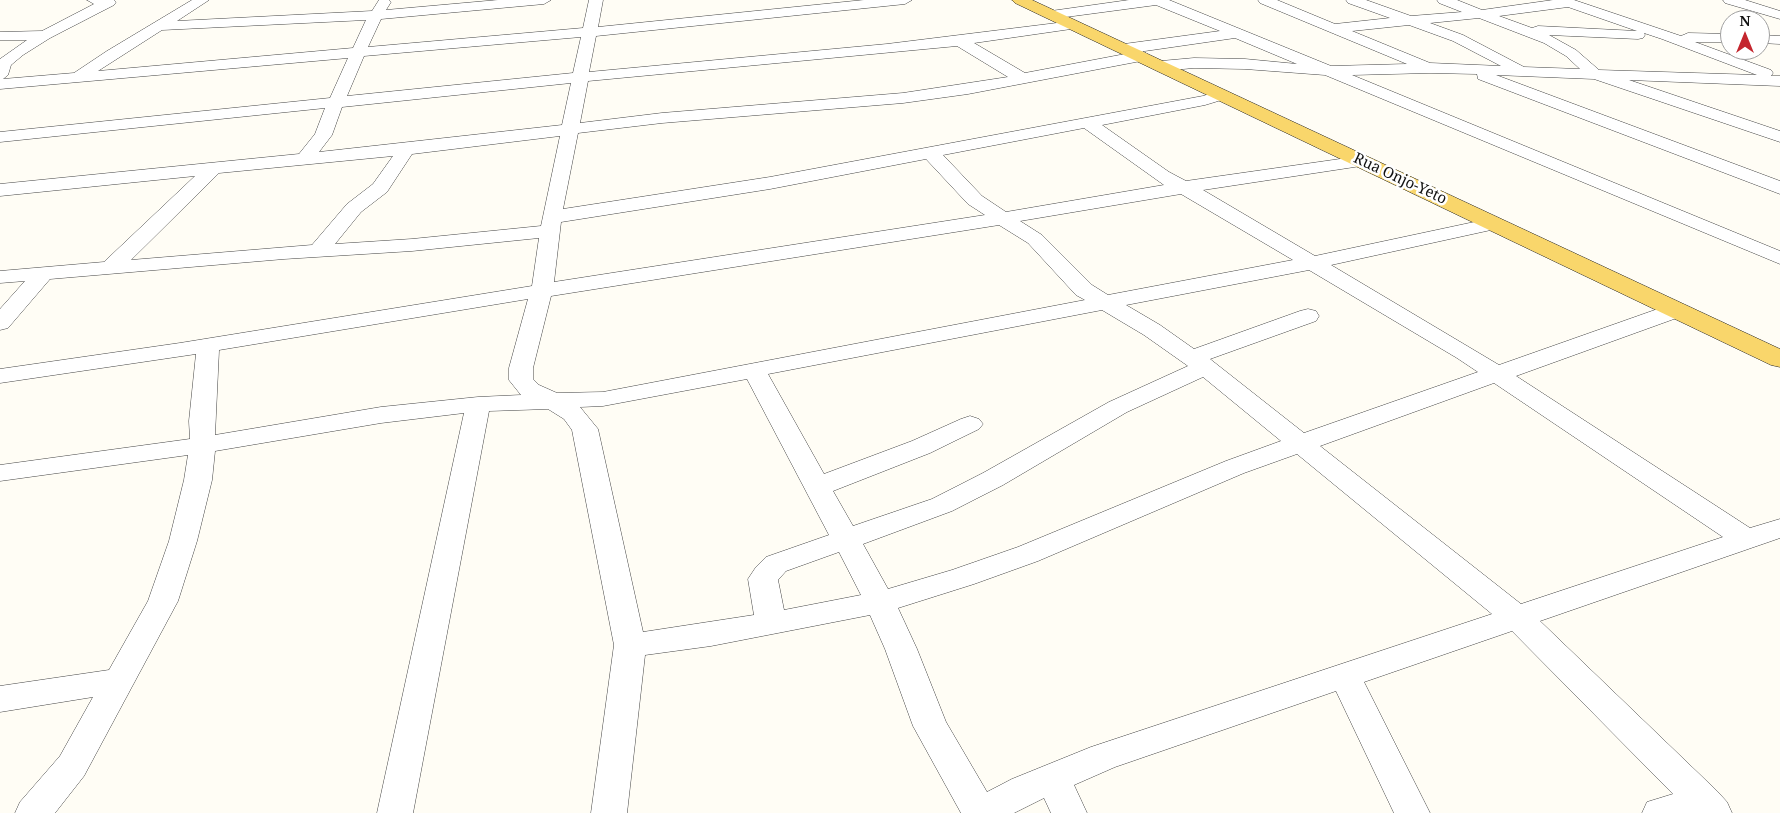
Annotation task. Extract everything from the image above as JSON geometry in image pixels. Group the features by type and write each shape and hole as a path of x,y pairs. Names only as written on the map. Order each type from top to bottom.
{"main road":[{"name":"Rua Onjo-Yeto","path":"1020,0 1780,359"}],"street":[{"path":"0,75 4,63 45,35 109,2 94,0"},
{"path":"78,78 112,54 202,0"},
{"path":"304,160 323,135 329,118 385,0"},
{"path":"159,26 377,15 544,0"},
{"path":"596,0 591,32 569,129 542,290 521,368 521,380 530,390 555,402 573,414 585,429 630,645 609,813"},
{"path":"0,84 591,32 904,0"},
{"path":"1051,15 1158,0 1780,258"},
{"path":"1266,0 1430,68"},
{"path":"1353,0 1458,38 1522,71"},
{"path":"1444,0 1560,45 1595,74 1780,137"},
{"path":"1730,0 1780,14"},
{"path":"1762,9 1780,0"},
{"path":"1334,28 1480,14 1564,1 1667,36 1780,80"},
{"path":"0,137 581,77 960,41 1073,25"},
{"path":"1521,29 1720,38"},
{"path":"0,190 406,149 662,118 903,98 1021,78 1132,52 1238,33"},
{"path":"0,36 45,35"},
{"path":"960,41 989,61 1021,78"},
{"path":"1161,66 1194,63 1245,64 1330,71 1430,68 1780,80"},
{"path":"1465,69 1780,188"},
{"path":"0,277 318,251 412,246 552,224 1205,100 1222,95"},
{"path":"1087,122 1143,164 1465,353 1769,535"},
{"path":"318,251 354,208 380,188 406,149"},
{"path":"930,152 975,200 1035,239 1084,290 1136,320 1198,362 1518,618 1648,744 1709,808"},
{"path":"0,376 208,346 542,290 1003,218 1183,187 1306,171 1362,161"},
{"path":"110,268 212,170"},
{"path":"0,473 203,445 381,415 478,404 603,399 1310,263 1493,224"},
{"path":"0,323 44,273"},
{"path":"630,645 771,624 880,602 963,577 1018,557 1236,467 1677,310"},
{"path":"771,624 764,579 770,568 847,538 942,505 993,479 1198,362 1308,316"},
{"path":"34,813 72,766 96,726 117,681 163,601 183,540 198,480 203,445 202,421 208,346"},
{"path":"754,370 817,487 847,538 880,602 901,649 930,726 980,813 1053,778 1103,757 1344,675 1769,535"},
{"path":"395,813 478,404"},
{"path":"817,487 921,447 970,424"},
{"path":"1344,675 1412,813"},
{"path":"0,699 117,681"},
{"path":"1053,778 1069,813"},
{"path":"1660,813 1709,808"}]}
